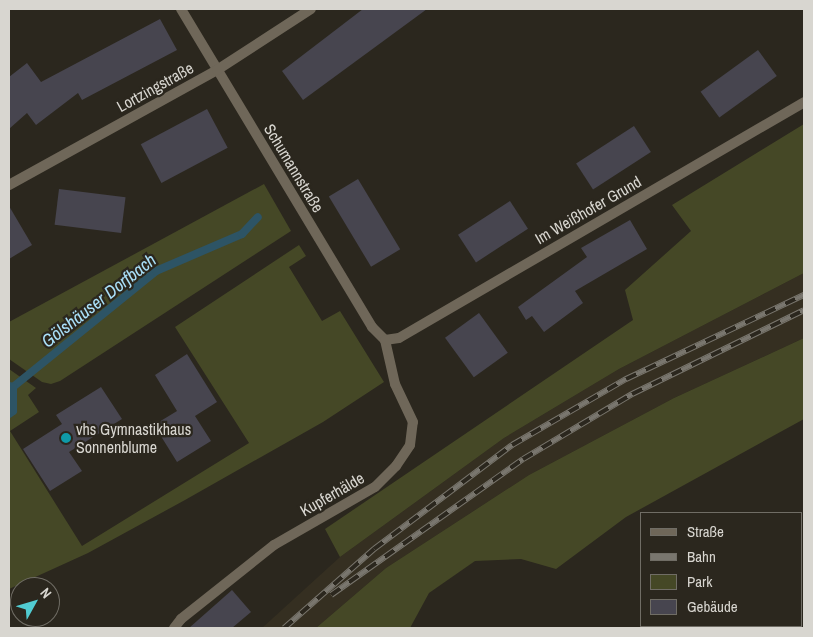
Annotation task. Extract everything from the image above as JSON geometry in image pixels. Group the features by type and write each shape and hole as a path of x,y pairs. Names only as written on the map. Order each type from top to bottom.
{"street":[{"name":"Schumannstraße","path":"181,9 372,327 385,340"},
{"name":"Lortzingstraße","path":"9,185 217,70 311,9"},
{"name":"Im Weißhofer Grund","path":"385,340 399,338 804,102"},
{"name":"Kupferhälde","path":"174,628 181,619 274,546 375,487 396,466 410,445 413,422 395,384 385,340"}],"shaded area":[{"path":"804,273 804,338 674,398 529,475 386,568 316,628 262,628 340,557 504,438 619,369"}],"green space":[{"path":"804,124 804,273 619,369 504,438 340,557 325,529 633,320 625,290 691,231 672,205"},
{"path":"264,184 291,231 60,381 51,384 42,382 9,359 9,322"},
{"path":"299,245 306,256 289,267 322,321 340,311 384,382 323,422 88,553 35,577 10,577 9,589 9,369 36,388 28,395 39,412 10,431 82,546 249,443 175,327"},
{"path":"804,338 804,419 626,517 556,569 521,559 475,561 429,593 410,628 316,628 386,568 529,475 674,398"}],"building":[{"path":"363,9 427,9 303,100 282,71"},
{"path":"160,19 177,50 82,100 78,93 36,125 27,113 9,129 9,77 27,63 41,82"},
{"path":"758,50 777,76 719,118 701,92"},
{"path":"207,109 228,148 161,183 141,144"},
{"path":"634,126 651,152 593,190 576,164"},
{"path":"358,179 400,249 371,267 329,197"},
{"path":"59,189 126,197 121,233 55,225"},
{"path":"510,201 528,229 476,262 458,235"},
{"path":"9,206 32,245 9,259"},
{"path":"630,220 647,249 575,291 583,303 544,332 532,316 526,320 518,307 587,257 581,248"},
{"path":"479,313 508,353 474,377 445,338"},
{"path":"187,354 217,402 195,416 211,441 177,462 154,425 177,411 155,375"},
{"name":"vhs Gymnastikhaus Sonnenblume","path":"101,387 122,419 69,452 82,471 50,491 23,449 62,424 56,415"},
{"path":"232,590 251,612 232,628 189,628"}],"waterway":[{"name":"Gölshäuser Dorfbach","path":"9,386 13,387 156,271 242,234 258,217"},
{"name":"Gölshäuser Dorfbach","path":"9,414 13,411 13,387"}],"railway":[{"path":"284,628 374,549 512,445 626,379 804,295"},
{"path":"331,595 523,459 632,394 804,310"}],"place":[{"name":"vhs Gymnastikhaus Sonnenblume","path":"66,438"}]}
